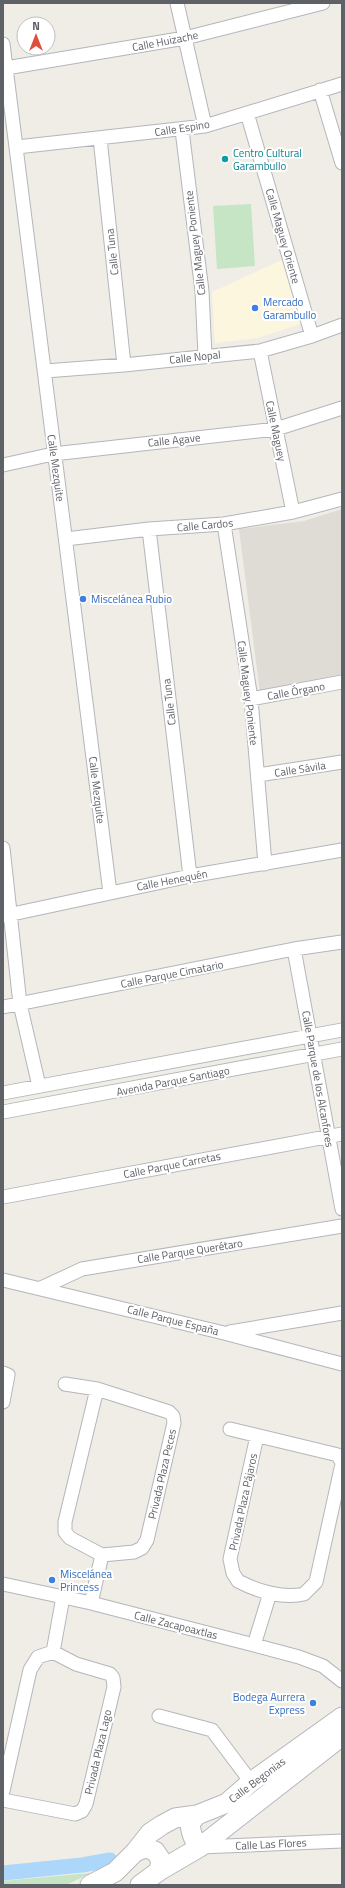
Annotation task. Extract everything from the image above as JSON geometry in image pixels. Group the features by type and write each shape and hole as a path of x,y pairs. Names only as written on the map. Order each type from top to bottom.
{"street":[{"path":"177,3 205,126"},
{"name":"Calle Huizache","path":"6,68 185,38 323,3"},
{"name":"Calle Mezquite","path":"3,44 45,370 53,454 66,539 110,893"},
{"name":"Calle Espino","path":"17,147 182,130 205,126 342,84"},
{"path":"320,90 342,163"},
{"name":"Calle Maguey Oriente","path":"247,114 312,336"},
{"name":"Calle Maguey Poniente","path":"182,130 202,291 205,356"},
{"name":"Calle Tuna","path":"100,138 124,365"},
{"name":"Calle Nopal","path":"45,370 124,365 260,351 312,336 342,325"},
{"name":"Calle Maguey","path":"260,351 293,512"},
{"name":"Calle Agave","path":"3,465 53,454 276,429 342,408"},
{"name":"Calle Cardos","path":"66,539 149,529 224,524 293,512 342,499"},
{"name":"Calle Maguey Poniente","path":"224,524 251,699 265,864"},
{"name":"Calle Tuna","path":"149,529 190,876"},
{"name":"Calle Órgano","path":"251,699 342,682"},
{"name":"Calle Sávila","path":"258,775 342,762"},
{"path":"3,848 7,915 20,1004 39,1086"},
{"name":"Calle Henequén","path":"7,915 190,876 342,850"},
{"name":"Calle Parque Cimatario","path":"3,1007 294,949 342,942"},
{"name":"Calle Parque de los Alcanfores","path":"294,949 342,1210"},
{"name":"Avenida Parque Santiago","path":"3,1093 342,1030"},
{"name":"Avenida Parque Santiago","path":"3,1112 342,1050"},
{"name":"Calle Parque Carretas","path":"3,1197 342,1134"},
{"name":"Calle Parque Querétaro","path":"41,1288 82,1269 342,1226"},
{"name":"Calle Parque España","path":"3,1280 224,1333 342,1364"},
{"path":"224,1333 342,1313"},
{"path":"3,1372 8,1375 3,1402"},
{"name":"Privada Plaza Peces","path":"65,1384 97,1389 169,1412 172,1414 174,1419 147,1540 142,1548 134,1552 102,1555"},
{"path":"91,1604 102,1555 70,1538 65,1532 65,1522 97,1389"},
{"name":"Privada Plaza Pájaros","path":"230,1429 338,1455 342,1463 316,1582 313,1587 304,1594 270,1593 238,1581 230,1566 230,1559 257,1436"},
{"name":"Calle Zacapoaxtlas","path":"3,1584 254,1644 323,1666 342,1681"},
{"path":"254,1644 270,1593"},
{"path":"3,1791 30,1670 38,1657 53,1652 63,1598"},
{"name":"Privada Plaza Lago","path":"3,1800 75,1814 82,1811 86,1804 114,1682 110,1674 105,1671 76,1664 53,1652"},
{"path":"159,1716 212,1730 251,1782"},
{"name":"Calle Begonias","path":"90,1885 115,1872 150,1834 162,1825 175,1818 197,1815 227,1803 251,1782 342,1717"},
{"name":"Calle Begonias","path":"140,1885 159,1871 200,1847 342,1736"},
{"path":"197,1815 190,1823 191,1833 194,1840 200,1847"},
{"name":"Calle Las Flores","path":"200,1847 342,1841"},
{"path":"135,1852 145,1848 156,1851 161,1860 159,1871"}],"shaded area":[{"name":"Mercado Garambullo","path":"284,259 303,323 258,338 215,343 212,292"},
{"path":"342,509 342,676 260,693 239,529 304,521"}],"green space":[{"path":"251,204 255,266 217,269 213,206"},
{"path":"91,1873 66,1885 3,1885 3,1881"}],"waterway":[{"path":"3,1873 82,1865 110,1860"}],"place":[{"name":"Centro Cultural Garambullo","path":"225,159"},
{"name":"Mercado Garambullo","path":"255,308"},
{"name":"Miscelánea Rubio","path":"83,599"},
{"name":"Miscelánea Princess","path":"52,1580"},
{"name":"Bodega Aurrera Express","path":"313,1703"}]}
